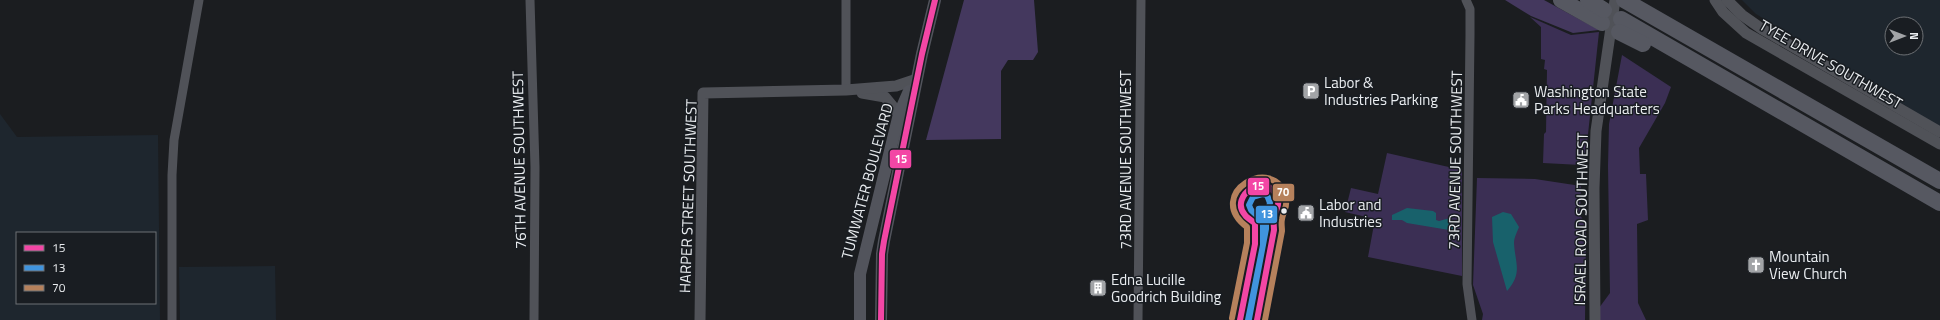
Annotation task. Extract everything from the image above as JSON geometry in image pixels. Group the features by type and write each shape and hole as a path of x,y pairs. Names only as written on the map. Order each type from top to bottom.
{"highway":[{"path":"1561,0 1607,11"},
{"path":"1588,0 1607,11"},
{"path":"1624,0 1940,181"},
{"path":"1620,25 1781,119 1846,149 1940,203"}],"main road":[{"name":"TUMWATER BOULEVARD","path":"881,320 882,254 922,54 935,0"},
{"name":"TUMWATER BOULEVARD","path":"860,320 860,274 899,114 914,80 922,54"}],"street":[{"path":"172,320 172,175 174,140 199,0"},
{"name":"76TH AVENUE SOUTHWEST","path":"530,0 535,167 534,320"},
{"path":"846,0 846,90"},
{"name":"73RD AVENUE SOUTHWEST","path":"1138,320 1141,0"},
{"name":"73RD AVENUE SOUTHWEST","path":"1466,0 1470,9 1467,284 1472,320"},
{"name":"TYEE DRIVE SOUTHWEST","path":"1715,0 1724,12 1746,32 1940,144"},
{"name":"TYEE DRIVE SOUTHWEST","path":"1727,0 1742,15 1762,29 1940,132"},
{"name":"ISRAEL ROAD SOUTHWEST","path":"1595,320 1594,188 1596,131 1608,46 1607,11"},
{"name":"HARPER STREET SOUTHWEST","path":"700,320 703,93 846,90 896,86 914,80"},
{"name":"HARPER STREET SOUTHWEST","path":"846,90 885,97 899,114"}],"shaded area":[{"path":"964,0 1034,0 1038,52 1033,60 1008,60 1001,71 1001,139 926,140"},
{"path":"1505,0 1544,0 1599,30 1573,33 1531,16"},
{"path":"1742,0 1940,0 1940,127 1756,14"},
{"path":"1530,17 1571,35 1599,32 1585,162 1581,165 1543,163 1544,134 1546,132 1547,70 1544,69 1545,60 1541,59 1541,27"},
{"path":"1622,55 1671,87 1665,103 1639,148 1640,174 1646,174 1648,220 1637,224 1638,303 1646,320 1600,320 1599,308 1610,293 1608,166 1609,124"},
{"path":"0,114 17,137 158,135 160,320 0,320"},
{"path":"1387,153 1462,170 1462,276 1368,257 1375,219 1345,212 1351,188 1378,194"},
{"path":"1477,178 1535,179 1581,186 1580,215 1585,223 1586,239 1585,320 1482,320 1483,314 1473,285"},
{"path":"275,266 276,320 180,320 179,267"}],"water":[{"path":"1407,208 1433,211 1436,213 1436,220 1439,221 1450,218 1453,222 1455,231 1407,223 1402,220 1392,220 1392,215"},
{"path":"1503,212 1511,214 1519,227 1514,243 1517,273 1512,285 1507,291 1493,242 1492,217"}],"transit line":[{"name":"15","path":"881,320 882,254 884,241 922,54 935,0"},
{"name":"70","path":"1232,318 1247,243 1247,227 1236,214 1233,202 1237,191 1246,183 1257,178 1269,178 1279,185 1286,198 1286,206 1282,220 1282,231 1265,320"},
{"name":"15","path":"1240,320 1255,244 1255,223 1245,215 1241,208 1242,200 1245,194 1251,189 1259,186 1266,186 1273,190 1278,199 1278,204 1274,217 1274,230 1257,320"},
{"name":"13","path":"1248,320 1263,245 1263,221 1251,210 1249,205 1253,197 1263,194 1267,195 1270,203 1266,217 1266,229 1249,319"}],"place":[{"name":"Labor & Industries Parking","path":"1311,91"},
{"name":"Washington State Parks Headquarters","path":"1521,100"},
{"name":"Labor and Industries","path":"1306,213"},
{"name":"Mountain View Church","path":"1756,265"},
{"name":"Edna Lucille Goodrich Building","path":"1098,288"}]}
